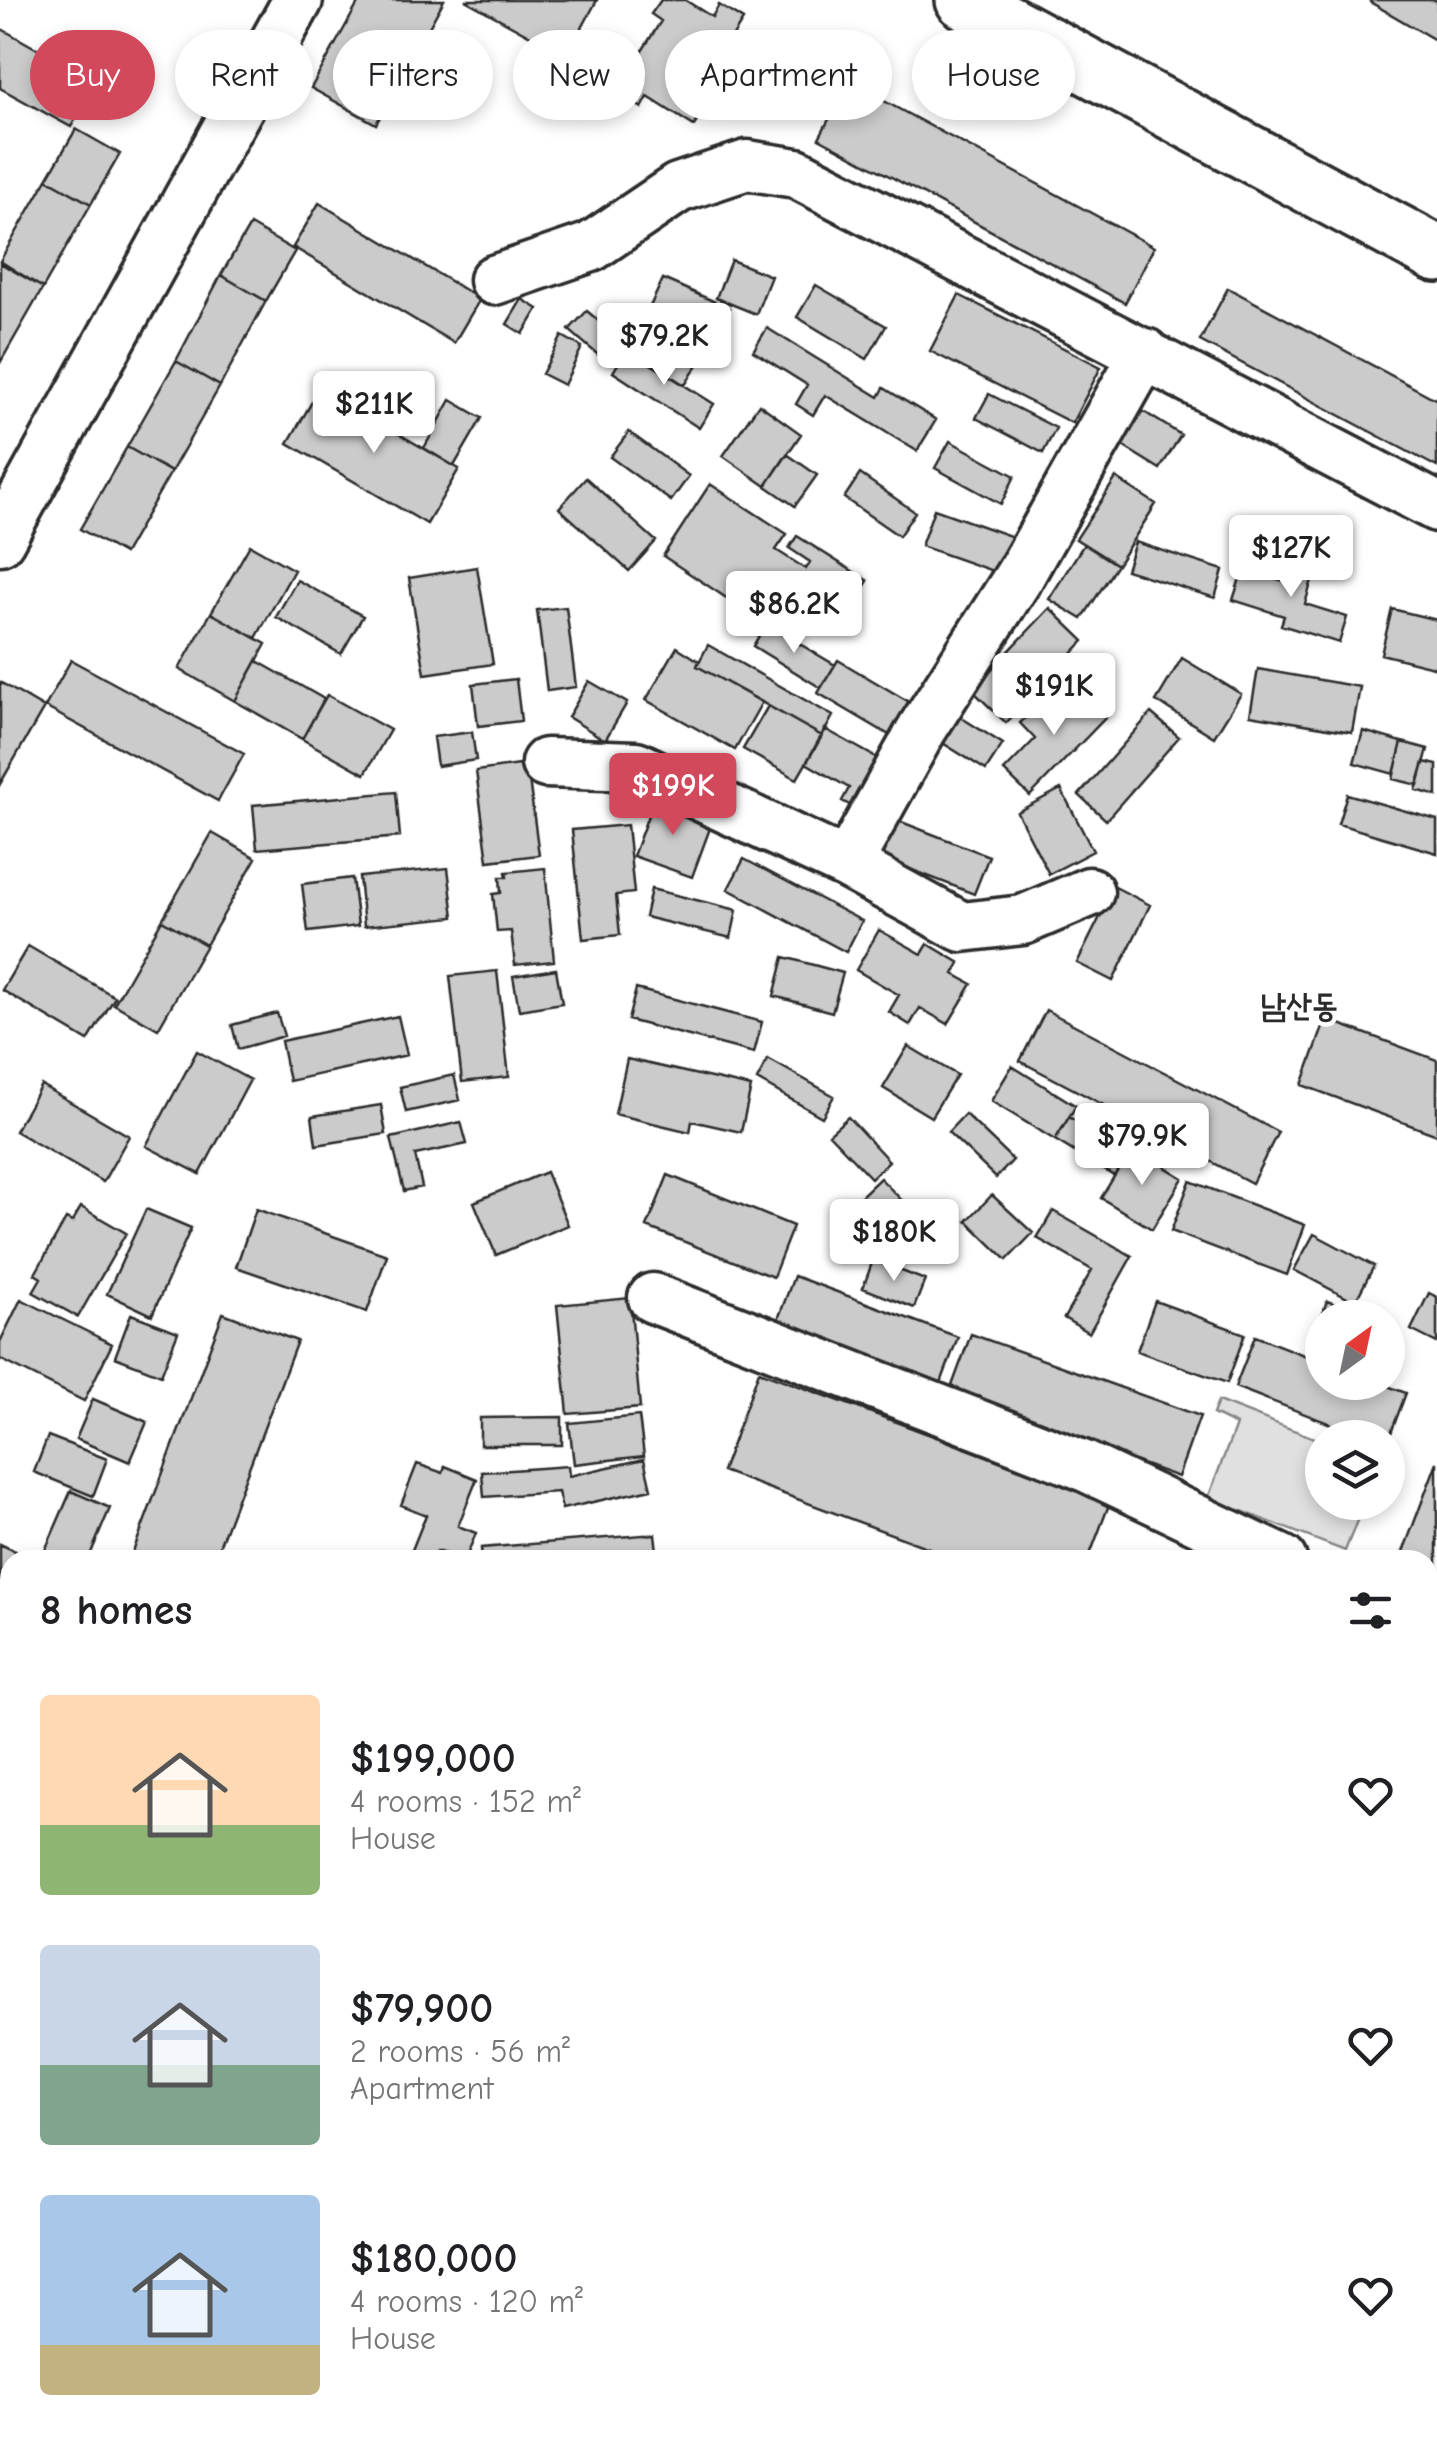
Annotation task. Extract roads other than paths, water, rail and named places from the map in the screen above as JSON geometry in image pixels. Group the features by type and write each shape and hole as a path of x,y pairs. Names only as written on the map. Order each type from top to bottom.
{"main road":[{"path":"964,0 1437,254"}],"street":[{"path":"0,540 298,0"},
{"path":"494,280 591,247 678,188 747,165 796,173 1437,508"},
{"path":"847,864 922,729 1020,575 1145,354"},
{"path":"546,763 636,766 847,864 962,927 1023,920 1089,892"},
{"path":"654,1298 1082,1465 1261,1550"}],"district":[{"name":"남산동","path":"1299,1005"}]}
